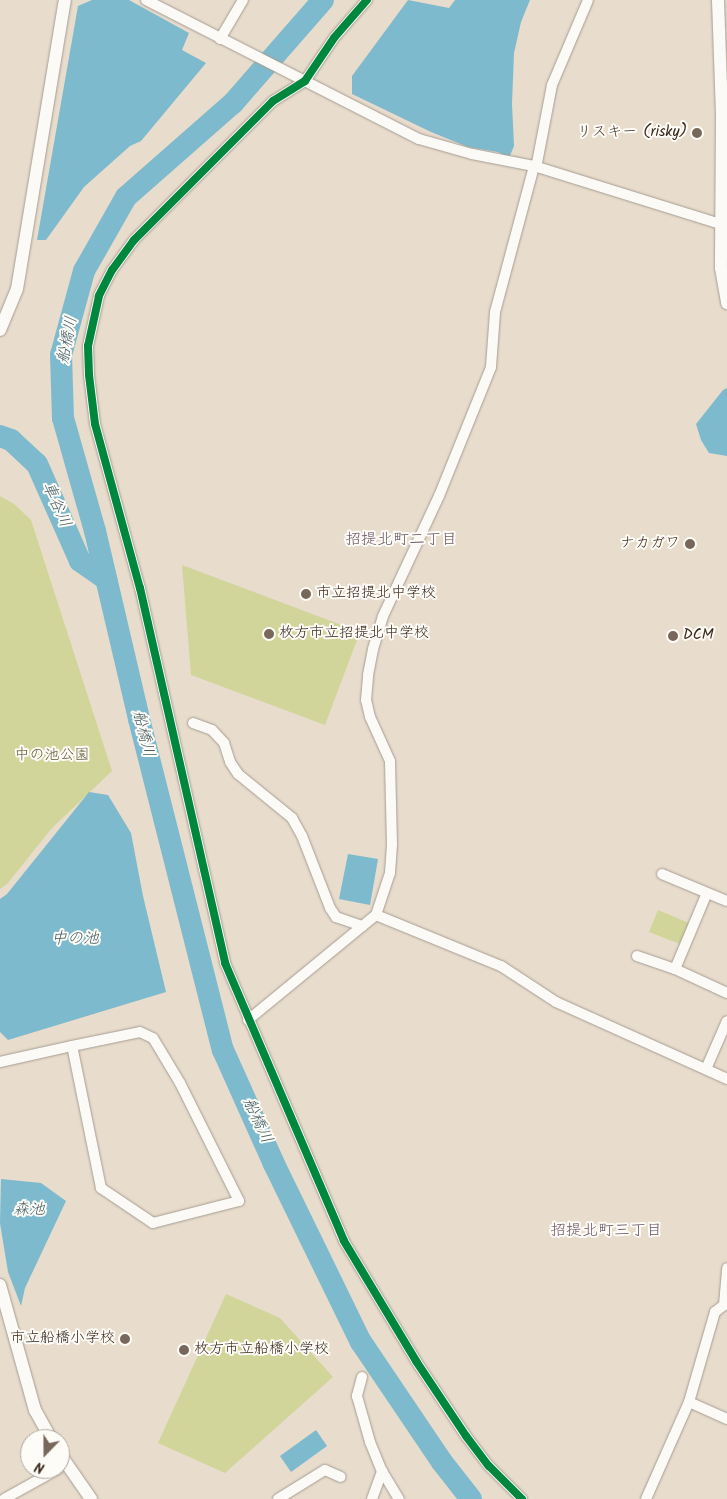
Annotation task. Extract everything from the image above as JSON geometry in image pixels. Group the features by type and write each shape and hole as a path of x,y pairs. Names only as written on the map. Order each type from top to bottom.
{"street":[{"path":"0,330 17,288 65,0"},
{"path":"146,0 419,139 472,154 534,166 724,225"},
{"path":"220,39 243,0"},
{"path":"367,0 334,38 305,81 273,101 134,240 112,270 99,296 88,346 89,375 95,424 140,588 225,963 348,1248 416,1361 466,1436 489,1466 522,1499"},
{"path":"248,1020 376,915 390,873 392,844 390,761 370,717 366,700 368,675 383,616 439,496 491,367 495,312 534,166 537,163 552,85 588,0"},
{"path":"718,0 724,225 721,268 727,303"},
{"path":"193,723 212,730 224,743 230,762 238,774 292,818 302,836 330,908 336,917 362,926"},
{"path":"662,874 727,901"},
{"path":"675,969 707,893"},
{"path":"376,915 501,966 556,1002 727,1079"},
{"path":"636,956 675,969 727,993"},
{"path":"706,1069 727,1021"},
{"path":"0,1062 72,1046 140,1032 153,1038 180,1083 239,1202 153,1223 101,1188 72,1046"},
{"path":"646,1499 688,1402 715,1312 726,1306 727,1268"},
{"path":"1,1294 35,1410 45,1429"},
{"path":"362,1377 358,1396 370,1442 382,1471 399,1499"},
{"path":"688,1402 727,1419"},
{"path":"280,1499 325,1470 341,1477"},
{"path":"372,1499 382,1471"},
{"path":"70,1474 91,1499"},
{"path":"4,1499 37,1479"}],"green space":[{"name":"中の池公園","path":"0,496 14,504 31,520 112,771 52,828 7,884 0,889"},
{"path":"182,565 360,632 325,725 191,675"},
{"path":"658,910 689,923 680,944 649,932"},
{"path":"226,1294 280,1318 333,1377 225,1473 158,1443"}],"water":[{"path":"92,0 129,0 189,33 182,50 206,63 141,141 130,146 84,187 46,240 37,240 78,6"},
{"path":"408,0 449,8 455,0 530,0 521,22 514,53 512,104 514,146 509,158 498,152 468,147 431,132 352,94 352,76"},
{"path":"727,388 727,456 709,453 701,440 696,424 723,390"},
{"name":"中の池","path":"89,792 108,795 131,833 143,896 166,992 8,1040 0,1032 0,899 7,894"},
{"path":"348,854 378,859 370,905 339,899"},
{"name":"森池","path":"1,1179 41,1183 66,1201 25,1288 21,1306 8,1272 0,1223"},
{"path":"316,1430 327,1446 291,1472 280,1456"}],"waterway":[{"name":"船橋川","path":"323,0 233,103 126,197 84,271 61,355 63,418 95,531 139,719 223,1050 274,1164 361,1342 442,1462 471,1499"},
{"name":"車谷川","path":"0,436 11,440 37,464 80,561 106,579"}],"cycle path":[{"path":"367,0 334,38 305,81 273,101 134,240 112,270 99,296 88,346 89,375 95,424 140,588 225,963 344,1241 416,1361 466,1436 489,1466 522,1499"}],"place":[{"name":"リスキー (risky)","path":"697,133"},
{"name":"ナカガワ","path":"690,544"},
{"name":"市立招提北中学校","path":"306,594"},
{"name":"枚方市立招提北中学校","path":"269,634"},
{"name":"DCM","path":"673,636"},
{"name":"市立船橋小学校","path":"125,1339"},
{"name":"枚方市立船橋小学校","path":"184,1350"}],"district":[{"name":"招提北町二丁目","path":"401,540"},
{"name":"招提北町三丁目","path":"606,1231"}]}
